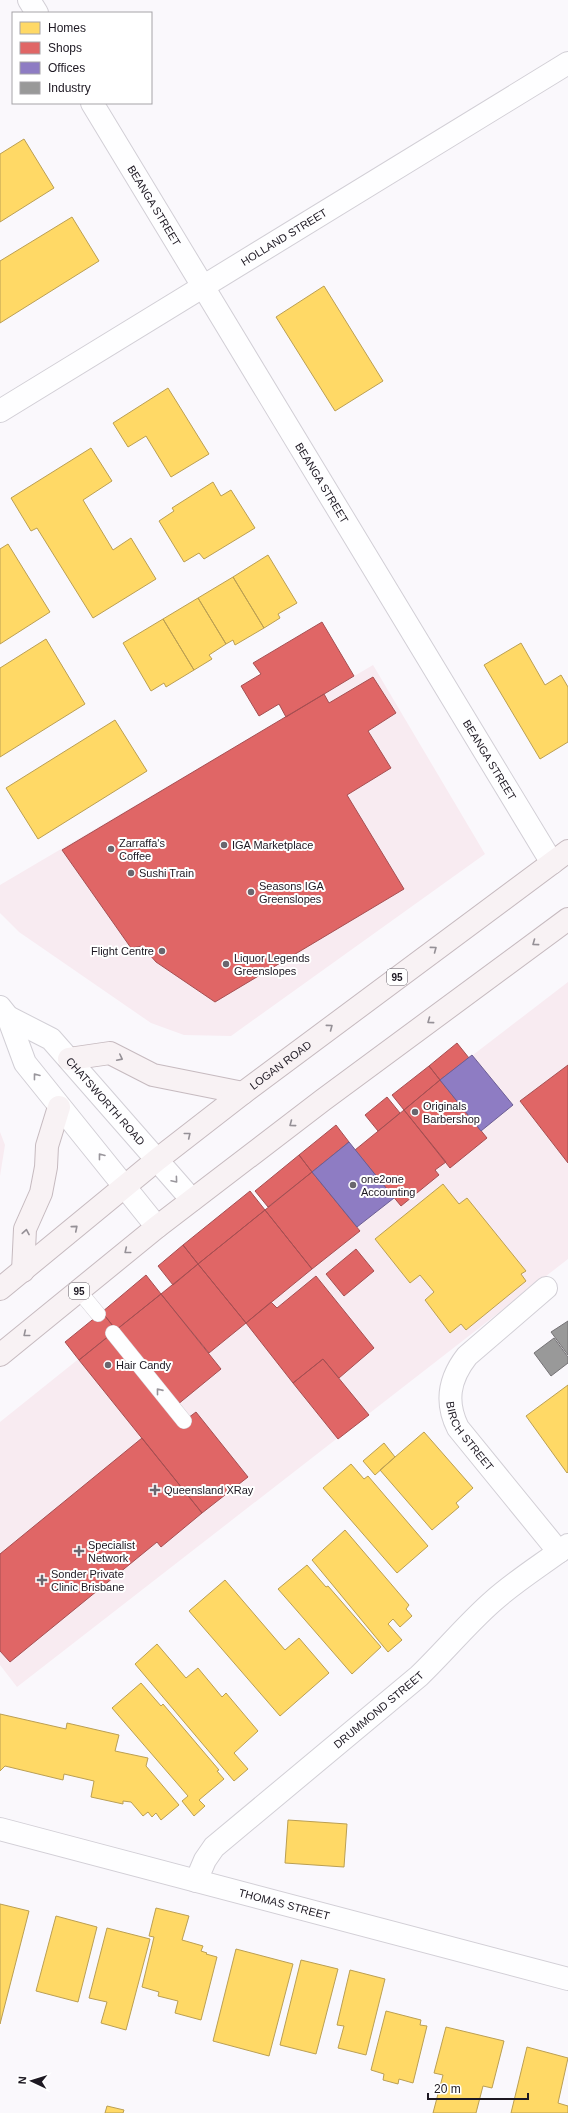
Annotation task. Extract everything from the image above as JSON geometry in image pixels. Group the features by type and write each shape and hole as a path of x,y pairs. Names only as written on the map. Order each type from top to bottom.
{"main road":[{"name":"LOGAN ROAD","path":"0,1289 158,1159 243,1093 560,857"},
{"name":"95","path":"0,1355 192,1200 329,1096 568,919"},
{"path":"69,1059 110,1053 153,1075 243,1093"},
{"path":"23,1271 25,1229 41,1193 46,1167 47,1146 60,1107"}],"street":[{"path":"29,0 36,12"},
{"name":"HOLLAND STREET","path":"0,411 568,64"},
{"name":"BEANGA STREET","path":"93,104 204,287 560,857"},
{"name":"CHATSWORTH ROAD","path":"4,1012 52,1039 158,1159 192,1200"},
{"name":"CHATSWORTH ROAD","path":"4,1012 25,1063 100,1155 124,1188 157,1227"},
{"name":"BIRCH STREET","path":"546,1288 467,1356 457,1368 453,1380 450,1406 458,1428 564,1548"},
{"name":"DRUMMOND STREET","path":"196,1881 205,1860 214,1847 419,1676 439,1657 471,1620 493,1600 564,1548"},
{"name":"THOMAS STREET","path":"0,1829 568,1979"}],"lane":[{"path":"79,1291 98,1314"},
{"path":"113,1333 184,1421"}],"shaded area":[{"name":"IGA Marketplace","path":"373,665 485,854 231,1036 184,1035 151,1023 19,932 0,913 0,885"},
{"path":"568,982 568,1259 17,1687 0,1665 0,1422 349,1142 355,1149 469,1058"},
{"path":"0,1132 5,1145 0,1176"}],"building: Homes":[{"path":"24,139 54,188 0,222 0,154"},
{"path":"72,217 99,261 0,323 0,261"},
{"path":"324,286 383,381 335,411 276,317"},
{"path":"168,388 209,454 171,477 146,436 128,447 113,423"},
{"path":"91,448 112,481 83,500 113,550 131,538 156,579 93,618 37,528 31,531 11,498"},
{"path":"213,482 221,496 231,490 255,528 204,559 199,553 184,562 159,521 174,511 172,508"},
{"path":"8,544 50,612 0,644 0,549"},
{"path":"268,555 297,603 278,614 280,618 264,628 233,577"},
{"path":"233,577 264,628 235,645 233,640 226,644 198,598"},
{"path":"198,598 226,644 209,655 212,659 194,670 163,619"},
{"path":"163,619 194,670 166,687 164,683 151,691 123,643"},
{"path":"46,639 85,704 0,757 0,668"},
{"path":"521,643 545,685 561,675 568,687 568,742 540,759 484,665"},
{"path":"115,720 147,771 38,839 6,788"},
{"path":"443,1184 459,1204 467,1198 526,1271 521,1274 526,1281 466,1330 461,1324 450,1333 425,1300 434,1292 420,1275 410,1283 375,1239"},
{"path":"568,1385 568,1472 567,1473 526,1416"},
{"path":"424,1432 473,1488 456,1503 459,1507 432,1530 380,1470"},
{"path":"384,1443 395,1457 375,1475 363,1461"},
{"path":"351,1464 364,1479 368,1476 428,1546 397,1573 323,1488"},
{"path":"345,1530 409,1605 406,1609 412,1616 400,1627 393,1619 388,1624 402,1640 388,1652 312,1560"},
{"path":"307,1565 326,1587 328,1586 381,1647 352,1674 278,1589"},
{"path":"225,1580 285,1650 299,1638 329,1673 280,1716 189,1611"},
{"path":"157,1644 186,1678 198,1668 222,1697 226,1693 258,1731 234,1753 248,1769 234,1781 135,1664"},
{"path":"141,1683 161,1706 163,1704 219,1770 217,1771 224,1779 199,1800 205,1806 194,1816 182,1801 188,1796 112,1708"},
{"path":"0,1714 66,1729 67,1723 119,1735 115,1751 148,1758 146,1766 179,1805 161,1820 156,1813 152,1817 148,1812 143,1816 131,1802 123,1801 123,1804 91,1797 94,1781 64,1774 63,1780 5,1766 0,1771"},
{"path":"288,1820 347,1824 344,1867 285,1863"},
{"path":"0,1904 29,1911 0,2024"},
{"path":"156,1908 189,1916 182,1940 203,1946 201,1951 217,1957 201,2020 175,2013 178,2001 158,1996 159,1992 142,1987 154,1937 149,1936"},
{"path":"56,1916 97,1927 78,2002 36,1991"},
{"path":"107,1928 150,1939 126,2030 101,2023 107,2002 89,1998"},
{"path":"236,1949 293,1964 269,2056 213,2041"},
{"path":"301,1960 338,1969 316,2054 280,2045"},
{"path":"350,1970 385,1979 366,2055 338,2048 344,2026 337,2025"},
{"path":"386,2011 421,2020 420,2025 427,2026 413,2083 399,2079 398,2084 383,2080 384,2074 371,2070"},
{"path":"446,2027 504,2041 492,2088 483,2086 476,2113 433,2113 443,2075 434,2073"},
{"path":"527,2047 568,2058 558,2103 568,2106 568,2113 511,2113"},
{"path":"107,2106 124,2110 123,2113 105,2113"}],"building: Shops":[{"path":"322,622 354,676 286,717 279,704 259,716 241,686 261,674 253,663"},
{"name":"IGA Marketplace","path":"373,677 396,713 368,731 391,768 347,795 404,889 215,1002 156,962 142,946 131,948 62,850 324,694 329,703"},
{"path":"457,1043 469,1058 440,1080 429,1066"},
{"path":"568,1065 568,1163 520,1101"},
{"path":"429,1066 440,1080 404,1110 392,1095"},
{"path":"440,1080 487,1138 450,1168 404,1110"},
{"path":"387,1097 400,1113 378,1131 365,1115"},
{"path":"404,1110 446,1162 435,1170 439,1175 401,1206 355,1150"},
{"path":"336,1125 349,1142 312,1172 299,1155"},
{"path":"299,1155 312,1172 268,1207 255,1191"},
{"path":"312,1172 360,1231 312,1269 265,1210"},
{"path":"250,1191 265,1210 198,1264 183,1245"},
{"path":"265,1210 312,1269 246,1323 198,1264"},
{"path":"183,1245 198,1264 173,1285 158,1266"},
{"path":"356,1249 374,1271 344,1296 326,1274"},
{"path":"198,1264 246,1323 209,1353 161,1294"},
{"path":"146,1275 161,1294 116,1330 102,1312"},
{"path":"316,1276 374,1348 339,1378 323,1359 293,1383 246,1323 271,1302 277,1308"},
{"path":"161,1294 221,1369 177,1405 116,1330"},
{"path":"102,1312 116,1330 79,1360 65,1342"},
{"path":"109,1336 180,1424 196,1412 248,1477 202,1513 79,1360"},
{"path":"323,1359 369,1415 338,1439 293,1383"},
{"path":"142,1438 202,1513 161,1547 157,1542 10,1662 0,1651 0,1554"}],"building: Offices":[{"path":"472,1055 513,1105 481,1131 440,1080"},
{"name":"one2one Accounting","path":"349,1142 394,1198 357,1227 312,1172"}],"building: Industry":[{"path":"568,1321 568,1355 551,1332"},
{"path":"554,1338 568,1357 568,1363 551,1376 534,1353"}],"place":[{"name":"IGA Marketplace","path":"224,845"},
{"name":"Zarraffa's Coffee","path":"111,849"},
{"name":"Sushi Train","path":"131,873"},
{"name":"Seasons IGA Greenslopes","path":"251,892"},
{"name":"Flight Centre","path":"162,951"},
{"name":"Liquor Legends Greenslopes","path":"226,964"},
{"name":"Originals Barbershop","path":"415,1112"},
{"name":"one2one Accounting","path":"353,1185"},
{"name":"Hair Candy","path":"108,1365"},
{"name":"Queensland XRay","path":"155,1490"},
{"name":"Specialist Network","path":"79,1551"},
{"name":"Sonder Private Clinic Brisbane","path":"42,1580"}]}
